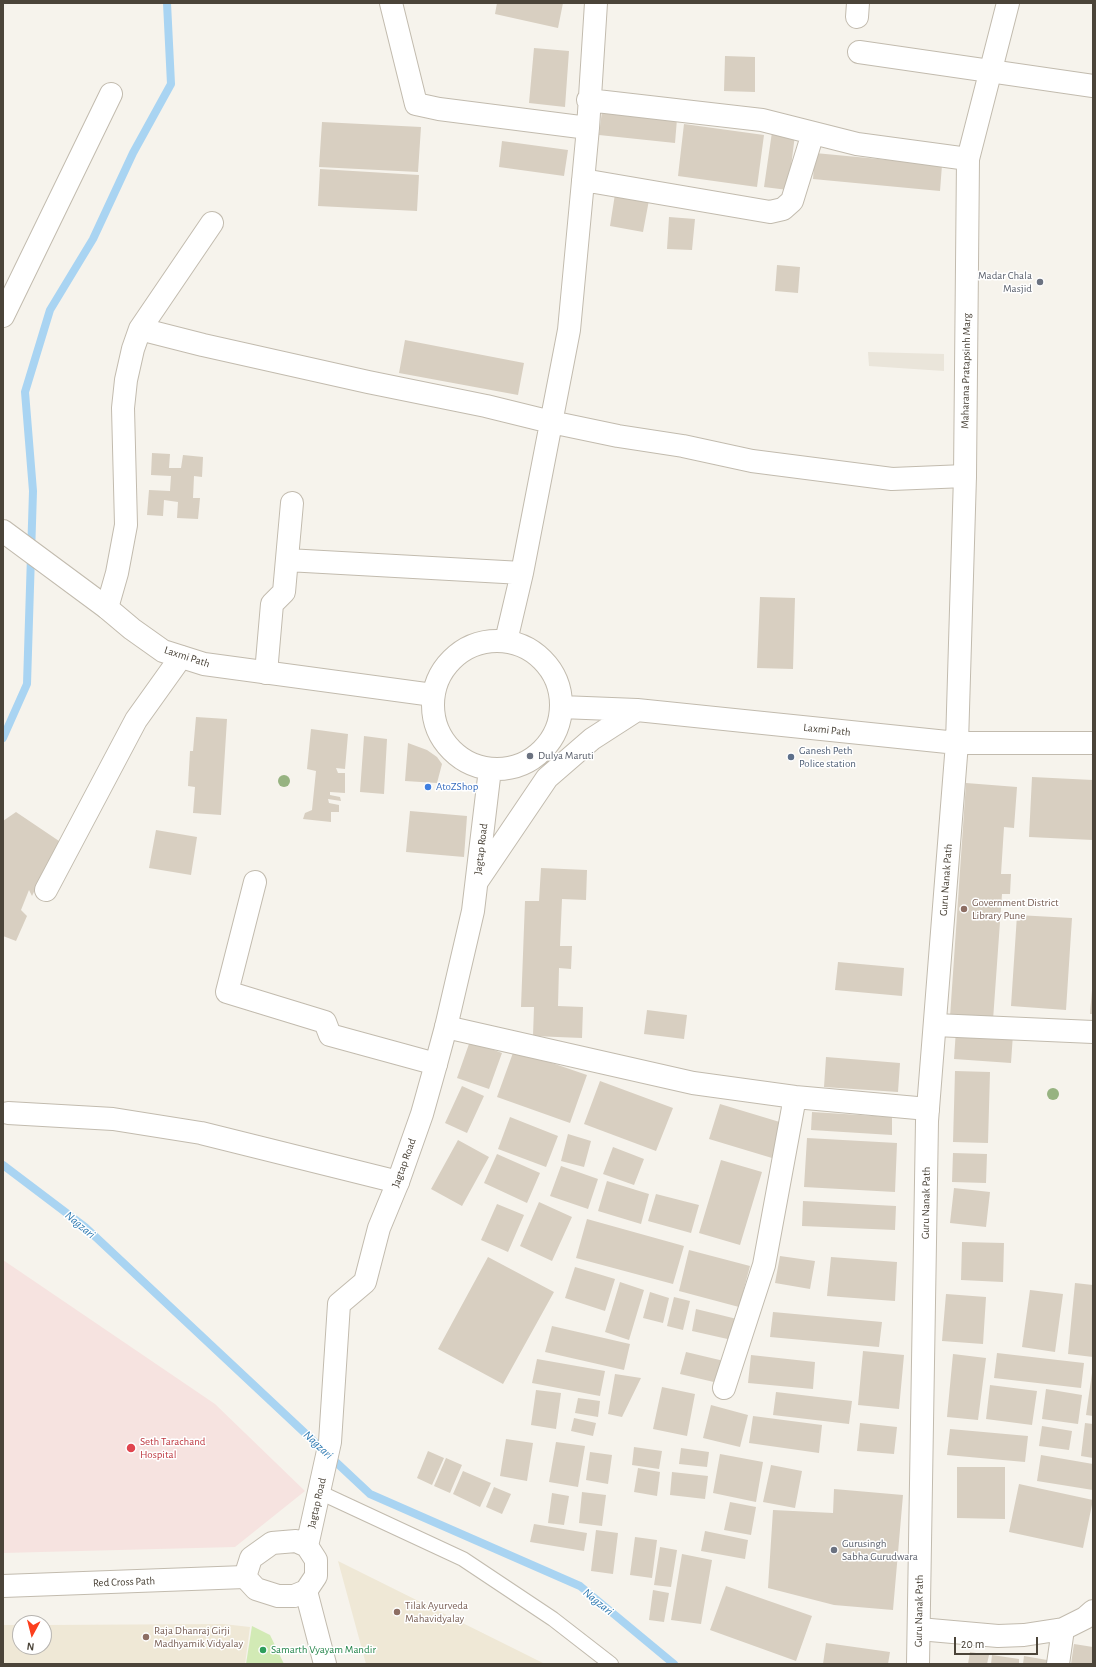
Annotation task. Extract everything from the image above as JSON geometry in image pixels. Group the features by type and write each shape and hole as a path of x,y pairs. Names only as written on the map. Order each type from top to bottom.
{"street":[{"path":"391,3 416,104 439,109 588,128"},
{"path":"506,641 522,573 569,330 588,128 588,100 596,3"},
{"name":"Maharana Pratapsinh Marg","path":"957,743 965,476 968,160 1008,3"},
{"path":"859,52 992,70 1093,86"},
{"path":"3,316 111,94"},
{"path":"588,100 762,120 857,144 968,160"},
{"path":"583,180 770,212 783,209 792,201 813,133"},
{"path":"107,608 117,573 126,525 123,408 126,380 133,349 140,329 212,223"},
{"path":"140,329 203,345 486,406 551,422 618,436 683,446 752,461 842,474 892,479 965,476"},
{"path":"266,673 272,604 284,592 292,503"},
{"name":"Laxmi Path","path":"11,537 163,651 204,664 432,695"},
{"path":"287,560 522,573"},
{"path":"489,641 506,641 524,646 539,656 552,671 559,688 561,706 558,727 547,746 531,760 511,768 490,769 468,762 458,756 445,744 437,729 432,712 432,695 438,679 446,665 458,653 473,645 489,641"},
{"path":"46,890 136,720 181,656"},
{"name":"Laxmi Path","path":"561,706 637,710 957,743 1093,743"},
{"path":"477,882 547,778 592,739 637,710"},
{"name":"Guru Nanak Path","path":"918,1664 928,1109 957,743"},
{"name":"Jagtap Road","path":"307,1546 330,1442 339,1304 365,1282 379,1228 398,1182 422,1114 446,1027 473,911 490,769"},
{"path":"255,882 227,992 325,1022 330,1035 436,1064"},
{"path":"935,1025 1093,1032"},
{"path":"446,1027 693,1083 795,1097 928,1109"},
{"path":"724,1388 764,1265 795,1097"},
{"path":"8,1113 113,1119 201,1132 398,1182"},
{"path":"296,1541 307,1546 316,1560 316,1576 306,1591 294,1596 278,1596 256,1589 245,1577 251,1558 272,1543 296,1541"},
{"name":"Red Cross Path","path":"3,1586 245,1577"},
{"path":"306,1591 325,1664"},
{"path":"919,1629 998,1636 1024,1635 1063,1629 1085,1618 1093,1611"},
{"path":"1058,1664 1063,1629"}],"lane":[{"path":"319,1492 463,1560 553,1619 611,1664"}],"shaded area":[{"path":"868,352 944,354 944,371 869,366"},
{"name":"Seth Tarachand Hospital","path":"3,1260 215,1404 305,1491 235,1547 3,1553"},
{"name":"Tilak Ayurveda Mahavidyalay","path":"338,1561 545,1664 366,1664"},
{"name":"Raja Dhanraj Girji Madhyamik Vidyalay","path":"223,1624 250,1627 245,1664 3,1664 3,1625 12,1625 12,1655 52,1655 52,1625"}],"green space":[{"name":"Samarth Vyayam Mandir","path":"252,1626 270,1635 284,1664 246,1664"}],"building":[{"path":"497,3 563,3 558,28 495,14"},
{"path":"534,48 569,51 565,107 529,103"},
{"path":"725,56 755,57 755,92 724,91"},
{"path":"602,111 677,119 675,143 599,135"},
{"path":"322,122 421,127 418,172 319,167"},
{"path":"684,124 764,135 757,187 678,176"},
{"path":"772,132 795,135 788,190 764,187"},
{"path":"502,141 568,150 564,176 499,167"},
{"path":"815,153 942,165 940,191 813,179"},
{"path":"320,169 419,175 417,211 318,206"},
{"path":"615,194 649,200 643,232 610,226"},
{"path":"669,217 695,219 692,250 667,249"},
{"path":"777,265 800,267 798,293 775,291"},
{"path":"405,340 524,363 518,395 399,373"},
{"path":"152,453 170,454 169,468 181,468 183,455 203,457 202,477 194,476 193,498 200,498 198,519 177,518 178,502 164,500 163,516 147,515 149,490 170,491 171,476 151,475"},
{"path":"760,597 795,598 793,669 757,668"},
{"path":"196,717 227,719 221,815 193,813 195,787 188,786 190,751 193,751"},
{"path":"311,729 348,734 345,769 336,768 338,773 345,773 345,793 330,792 330,795 340,797 341,801 328,799 329,803 339,805 339,812 331,812 331,822 303,819 305,813 312,810 316,771 307,769"},
{"path":"364,736 387,739 384,794 360,792"},
{"path":"408,743 427,750 437,757 442,764 437,783 405,781"},
{"path":"1032,777 1093,780 1093,840 1029,837"},
{"path":"966,783 1017,787 1014,828 1004,827 1001,874 1011,874 1010,894 1002,894 993,1020 950,1017"},
{"path":"410,811 467,816 464,857 406,852"},
{"path":"16,812 59,841 32,896 29,890 21,910 27,916 16,941 3,936 3,821"},
{"path":"156,830 197,837 191,875 149,868"},
{"path":"541,868 587,870 586,900 562,899 560,946 572,946 571,969 559,968 558,1006 583,1007 582,1038 533,1036 534,1007 521,1007 525,901 539,901"},
{"path":"1017,915 1072,918 1066,1010 1011,1006"},
{"path":"838,962 904,968 902,996 835,990"},
{"path":"1092,990 1093,1014 1090,1014"},
{"path":"647,1010 687,1015 684,1039 644,1034"},
{"path":"956,1030 1013,1034 1011,1063 954,1059"},
{"path":"470,1041 502,1053 489,1089 457,1078"},
{"path":"514,1050 587,1075 570,1123 497,1097"},
{"path":"826,1057 900,1063 898,1092 824,1087"},
{"path":"955,1071 990,1072 988,1143 953,1142"},
{"path":"600,1081 673,1108 656,1151 584,1124"},
{"path":"462,1086 484,1096 467,1133 445,1123"},
{"path":"720,1104 783,1123 772,1158 709,1139"},
{"path":"812,1112 892,1117 892,1135 811,1130"},
{"path":"510,1117 558,1136 546,1167 498,1149"},
{"path":"568,1134 591,1141 584,1167 561,1161"},
{"path":"807,1138 897,1143 895,1192 804,1187"},
{"path":"458,1140 489,1157 462,1206 431,1189"},
{"path":"613,1147 644,1159 634,1185 603,1174"},
{"path":"953,1153 987,1154 986,1183 952,1182"},
{"path":"497,1154 540,1173 527,1203 484,1183"},
{"path":"721,1160 762,1172 740,1245 699,1233"},
{"path":"561,1166 598,1179 588,1209 550,1196"},
{"path":"607,1181 649,1194 641,1224 598,1211"},
{"path":"954,1188 990,1192 986,1227 950,1223"},
{"path":"656,1194 699,1205 691,1233 648,1221"},
{"path":"803,1201 896,1206 895,1230 802,1226"},
{"path":"539,1202 572,1217 552,1261 520,1246"},
{"path":"497,1204 524,1215 508,1252 481,1240"},
{"path":"587,1219 684,1246 673,1284 576,1258"},
{"path":"962,1242 1004,1243 1003,1282 961,1280"},
{"path":"689,1250 750,1266 739,1307 679,1291"},
{"path":"780,1256 815,1261 810,1289 775,1283"},
{"path":"488,1257 554,1292 503,1384 438,1349"},
{"path":"831,1257 897,1262 895,1301 827,1296"},
{"path":"575,1267 615,1279 605,1311 565,1298"},
{"path":"620,1282 644,1290 629,1340 605,1332"},
{"path":"1075,1283 1093,1285 1093,1357 1068,1354"},
{"path":"1030,1290 1063,1294 1055,1352 1022,1347"},
{"path":"650,1292 669,1298 663,1323 643,1318"},
{"path":"946,1294 986,1297 983,1344 942,1341"},
{"path":"674,1297 690,1301 683,1330 667,1326"},
{"path":"696,1309 737,1319 732,1340 692,1331"},
{"path":"773,1312 882,1322 879,1347 770,1337"},
{"path":"552,1326 630,1344 624,1370 545,1352"},
{"path":"863,1351 904,1355 899,1409 858,1405"},
{"path":"686,1352 724,1361 718,1383 680,1374"},
{"path":"997,1353 1084,1363 1081,1388 994,1378"},
{"path":"953,1354 986,1358 978,1420 947,1417"},
{"path":"751,1355 815,1362 813,1389 748,1383"},
{"path":"537,1359 605,1371 600,1396 532,1383"},
{"path":"1093,1373 1093,1416 1086,1415"},
{"path":"615,1374 641,1378 622,1417 608,1414"},
{"path":"990,1385 1037,1391 1032,1425 986,1419"},
{"path":"662,1387 695,1394 687,1436 653,1429"},
{"path":"1046,1389 1082,1395 1078,1424 1042,1419"},
{"path":"536,1390 561,1393 556,1429 531,1425"},
{"path":"776,1392 852,1401 849,1424 773,1415"},
{"path":"578,1398 600,1401 598,1417 575,1413"},
{"path":"711,1405 748,1415 740,1447 703,1438"},
{"path":"753,1416 822,1425 819,1453 749,1443"},
{"path":"574,1418 596,1423 593,1436 571,1431"},
{"path":"860,1423 897,1427 894,1454 857,1451"},
{"path":"1085,1423 1093,1424 1093,1458 1081,1456"},
{"path":"1042,1426 1072,1431 1069,1450 1039,1446"},
{"path":"950,1429 1028,1436 1025,1462 947,1455"},
{"path":"506,1439 533,1443 527,1481 500,1476"},
{"path":"556,1442 585,1446 578,1487 549,1482"},
{"path":"634,1447 662,1451 659,1469 632,1465"},
{"path":"681,1448 709,1452 707,1467 679,1464"},
{"path":"428,1451 444,1458 432,1485 417,1478"},
{"path":"590,1452 612,1455 608,1484 586,1480"},
{"path":"720,1454 763,1462 756,1502 713,1493"},
{"path":"1041,1455 1093,1464 1093,1490 1037,1481"},
{"path":"446,1458 462,1465 450,1493 434,1486"},
{"path":"771,1465 802,1471 795,1508 763,1502"},
{"path":"957,1467 1005,1467 1005,1519 957,1518"},
{"path":"638,1468 660,1472 657,1496 634,1492"},
{"path":"463,1471 491,1483 480,1507 453,1494"},
{"path":"672,1472 708,1476 705,1499 670,1495"},
{"path":"1019,1484 1093,1500 1083,1548 1009,1532"},
{"path":"494,1487 511,1494 502,1514 486,1507"},
{"name":"Gurusingh Sabha Gurudwara","path":"834,1489 903,1495 893,1610 834,1605 768,1588 773,1510 833,1513"},
{"path":"582,1492 606,1495 602,1526 579,1523"},
{"path":"552,1493 569,1496 564,1525 548,1523"},
{"path":"730,1502 756,1507 751,1535 724,1530"},
{"path":"534,1524 587,1533 584,1551 530,1542"},
{"path":"596,1530 618,1533 613,1574 591,1571"},
{"path":"705,1531 748,1540 745,1559 701,1551"},
{"path":"635,1537 657,1540 652,1578 630,1575"},
{"path":"660,1547 677,1550 671,1587 654,1585"},
{"path":"682,1554 712,1560 701,1624 671,1620"},
{"path":"726,1586 812,1616 796,1661 710,1630"},
{"path":"653,1590 669,1593 664,1622 649,1620"},
{"path":"826,1643 890,1652 888,1664 823,1664"},
{"path":"1074,1644 1093,1647 1093,1664 1071,1664"},
{"path":"970,1652 989,1655 987,1664 968,1664"},
{"path":"992,1655 1019,1659 1019,1664 991,1664"},
{"path":"1024,1656 1053,1661 1053,1664 1023,1664"}],"waterway":[{"path":"3,738 27,684 33,491 25,392 50,310 93,239 133,153 171,84 167,3"},
{"name":"Nagzari","path":"3,1165 85,1227 370,1494 580,1586 674,1664"}],"place":[{"name":"Madar Chala Masjid","path":"1040,282"},
{"name":"Dulya Maruti","path":"530,756"},
{"name":"Ganesh Peth Police station","path":"791,757"},
{"name":"AtoZShop","path":"428,787"},
{"name":"Government District Library Pune","path":"964,909"},
{"name":"Seth Tarachand Hospital","path":"131,1448"},
{"name":"Gurusingh Sabha Gurudwara","path":"834,1550"},
{"name":"Tilak Ayurveda Mahavidyalay","path":"397,1612"},
{"name":"Raja Dhanraj Girji Madhyamik Vidyalay","path":"146,1637"},
{"name":"Samarth Vyayam Mandir","path":"263,1650"}]}
